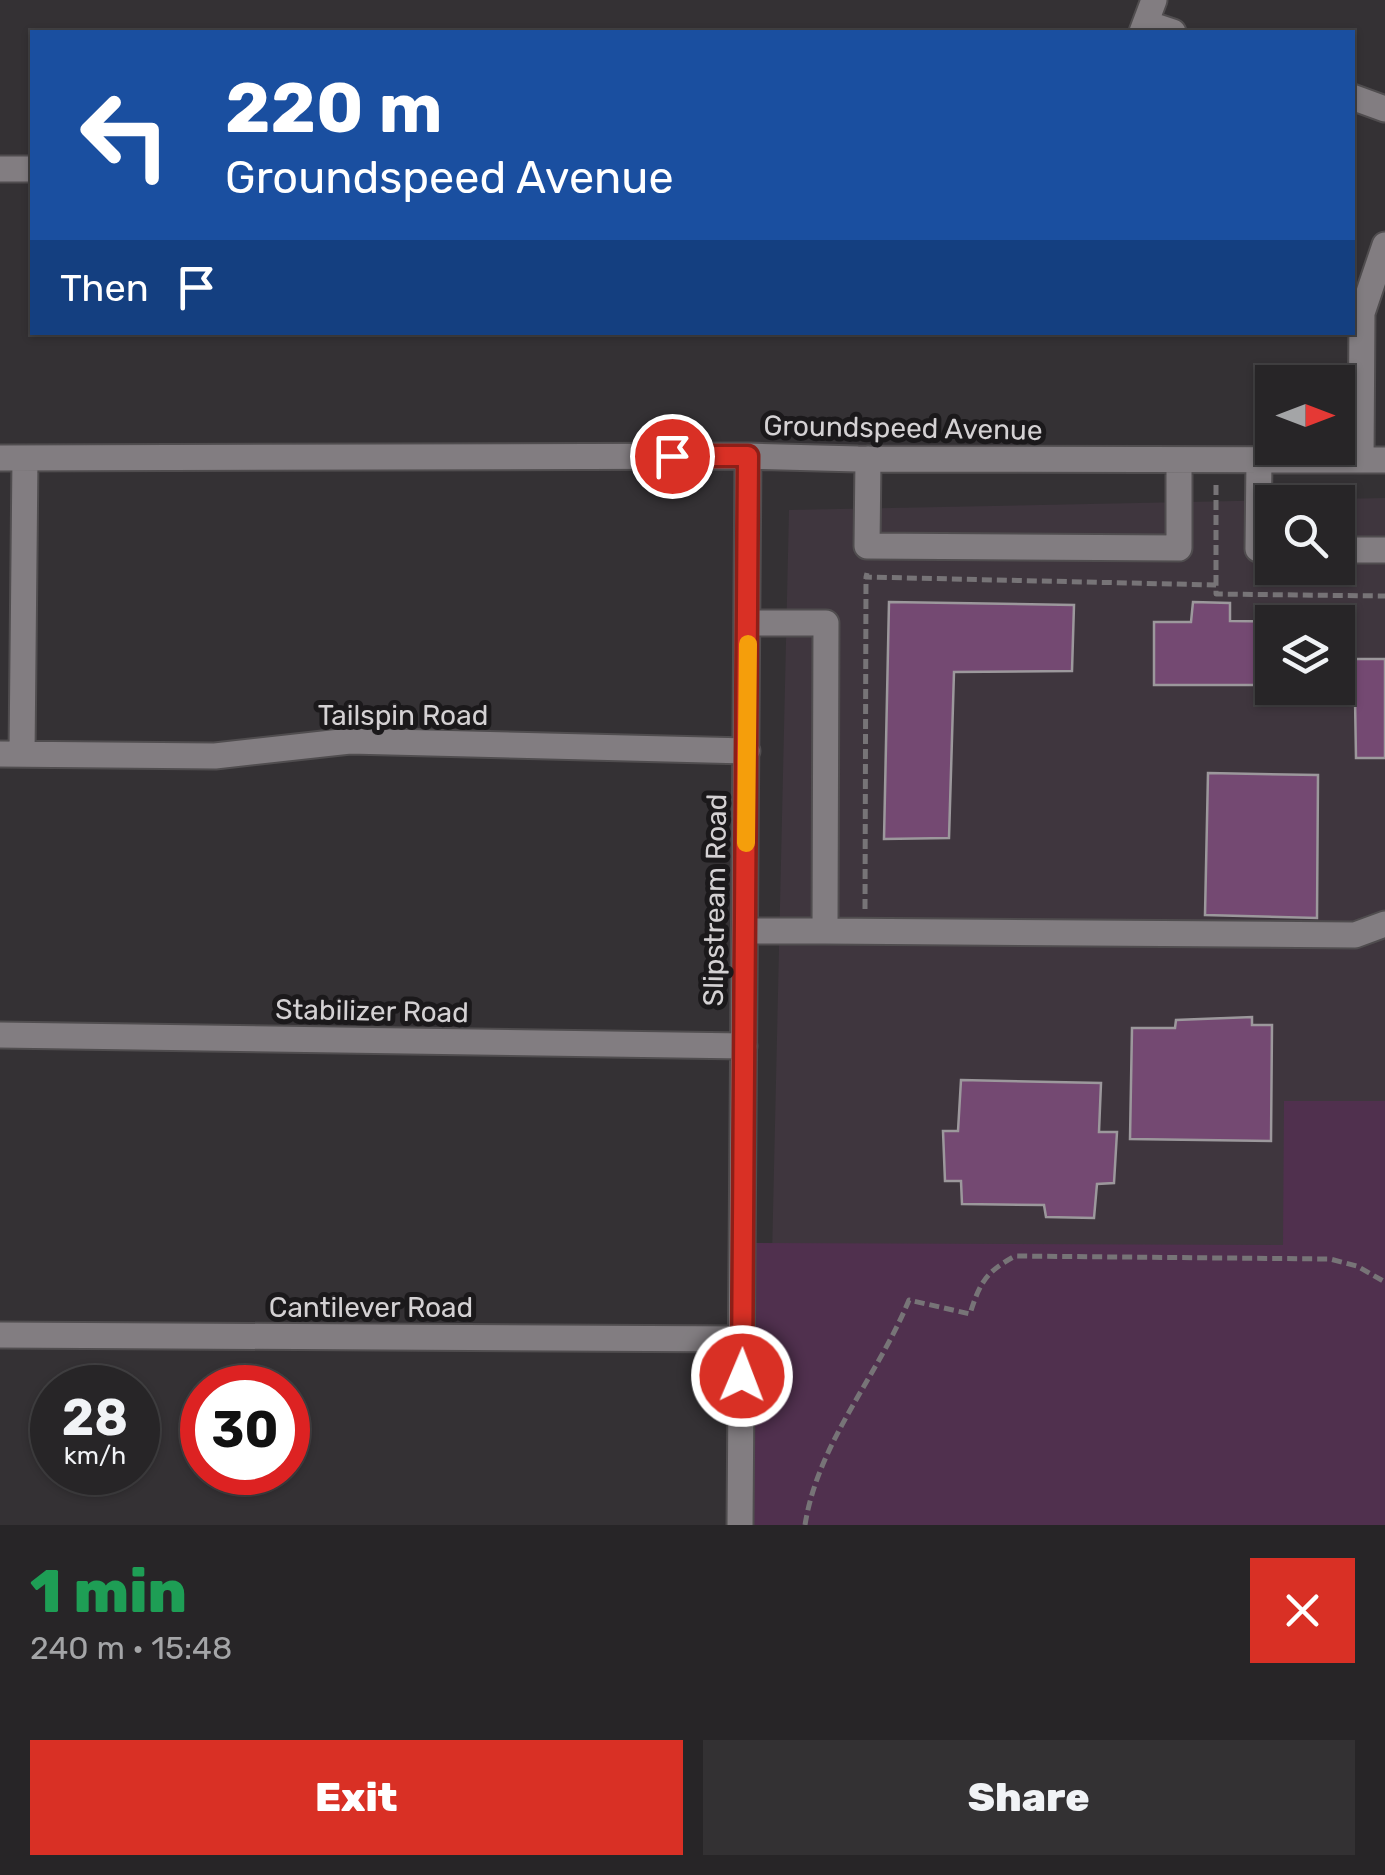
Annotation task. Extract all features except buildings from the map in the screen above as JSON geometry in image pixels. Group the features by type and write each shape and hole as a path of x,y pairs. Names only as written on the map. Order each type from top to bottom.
{"street":[{"path":"1147,18 1169,30"},
{"path":"1355,98 1385,109"},
{"path":"0,169 30,169"},
{"path":"1373,460 1362,312 1385,245"},
{"name":"Groundspeed Avenue","path":"12,458 748,456 868,460 1255,460"},
{"name":"Slipstream Road","path":"740,1525 748,456"},
{"path":"11,754 12,458"},
{"path":"868,460 868,546 1179,548 1179,460"},
{"path":"1355,550 1385,550"},
{"path":"748,622 826,622 826,931"},
{"name":"Tailspin Road","path":"11,754 215,756 350,741 747,751"},
{"path":"746,931 1356,935 1385,924"},
{"name":"Stabilizer Road","path":"0,1035 744,1046"},
{"name":"Cantilever Road","path":"0,1335 742,1339"}],"path":[{"path":"1216,460 1216,594 1385,596"},
{"path":"865,931 868,546"},
{"path":"866,577 1216,585"},
{"path":"806,1525 816,1482 833,1442 909,1300 970,1314 979,1286 993,1268 1015,1256 1330,1258 1357,1266 1385,1282"}],"shaded area":[{"path":"1385,498 1385,1245 772,1256 789,510 1255,501 1255,585 1355,585 1355,499"},
{"path":"1284,1101 1385,1101 1385,1525 740,1525 744,1243 1283,1245"}],"slow traffic":[{"path":"746,843 748,644"}],"route":[{"path":"672,456 748,456 742,1376"}]}
